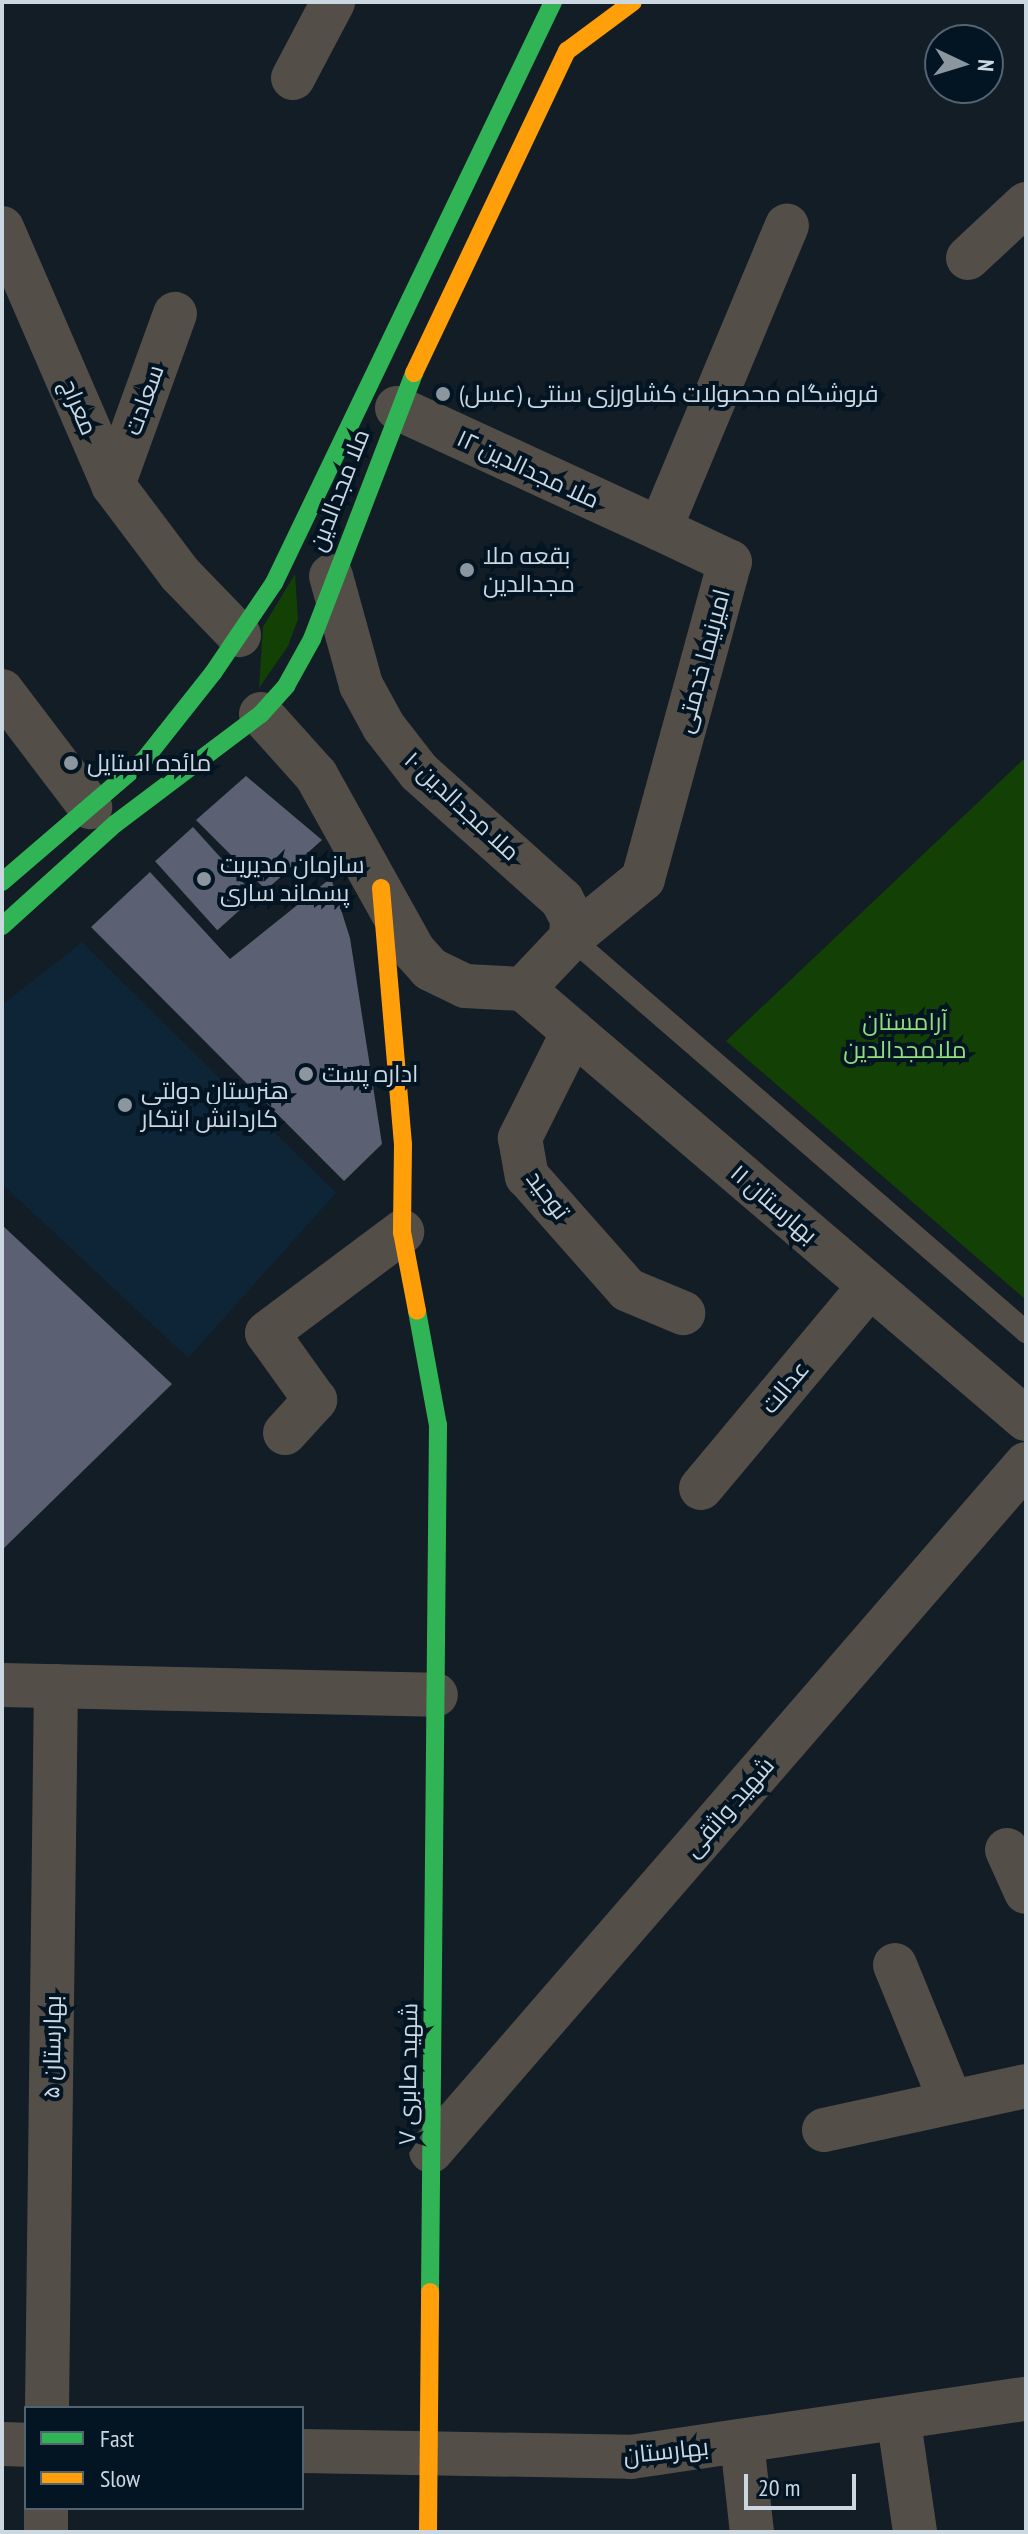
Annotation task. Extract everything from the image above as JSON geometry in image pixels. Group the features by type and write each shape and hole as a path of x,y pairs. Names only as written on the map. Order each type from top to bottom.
{"main road":[{"name":"ملا مجدالدین","path":"2,882 144,760 219,678 239,635 274,583 343,445 553,2"},
{"name":"ملا مجدالدین","path":"2,926 252,707 286,686 312,639 331,576 397,408 567,51 633,2"},
{"name":"شهید صابری ٧","path":"381,888 403,1145 402,1232 438,1425 428,2532"}],"street":[{"path":"293,78 333,2"},
{"path":"968,258 1026,204"},
{"path":"660,529 787,226"},
{"name":"معراج","path":"2,228 113,485 180,574 239,635"},
{"name":"سعادت","path":"113,485 175,314"},
{"name":"ملا مجدالدین ١٢","path":"397,408 660,529"},
{"name":"امیرنیما خدمتی","path":"571,938 643,879 730,562 660,529"},
{"name":"ملا مجدالدین ١٠","path":"331,576 361,685 384,727 419,772 562,900 572,919 571,938"},
{"path":"2,691 90,807"},
{"path":"252,707 316,775 414,951 430,969 465,986 523,989 571,938"},
{"name":"بهارستان ۱۱","path":"523,989 1026,1419"},
{"name":"توحید","path":"573,1032 520,1138 527,1176 628,1290 683,1313"},
{"path":"285,1433 315,1400 267,1333 402,1232"},
{"name":"عدالت","path":"701,1488 870,1286"},
{"name":"شهید واثقی","path":"431,2151 1026,1464"},
{"path":"2,1685 436,1695"},
{"name":"بهارستان ۵","path":"47,2406 56,1686"},
{"path":"1007,1850 1026,1892"},
{"path":"895,1965 951,2102"},
{"path":"824,2130 1026,2086"},
{"name":"بهارستان","path":"304,2451 631,2457 899,2422 1026,2399"},
{"path":"899,2422 915,2532"},
{"path":"742,2442 752,2532"},
{"path":"2,2444 24,2445"},
{"path":"46,2510 46,2532"}],"lane":[{"path":"571,938 1026,1332"}],"shaded area":[{"name":"هنرستان دولتی کاردانش ابتکار","path":"82,942 336,1193 188,1358 2,1184 2,1005"}],"green space":[{"path":"295,574 298,619 288,646 259,688 263,627"},
{"name":"آرامستان ملامجدالدین","path":"1026,757 1026,1300 726,1041"}],"building":[{"path":"246,776 322,840 266,890 196,820"},
{"name":"سازمان مدیریت پسماند ساری","path":"193,827 255,896 217,930 155,861"},
{"name":"اداره پست","path":"150,872 230,959 331,878 350,938 382,1144 344,1181 91,927"},
{"path":"2,1225 172,1384 2,1550"}],"traffic: fast":[{"path":"2,882 144,760 213,673 274,583 553,2"},
{"path":"2,926 115,824 261,714 286,686 312,639 414,373"},
{"path":"417,1311 438,1425 430,2292"}],"traffic: slow":[{"path":"414,373 567,51 633,2"},
{"path":"381,888 403,1145 402,1232 417,1311"},
{"path":"428,2532 430,2292"}],"place":[{"name":"فروشگاه محصولات کشاورزی سنتی (عسل)","path":"443,394"},
{"name":"بقعه ملا مجدالدين","path":"467,570"},
{"name":"مائده استایل","path":"71,763"},
{"name":"سازمان مدیریت پسماند ساری","path":"204,879"},
{"name":"اداره پست","path":"306,1074"},
{"name":"هنرستان دولتی کاردانش ابتکار","path":"125,1105"}]}
